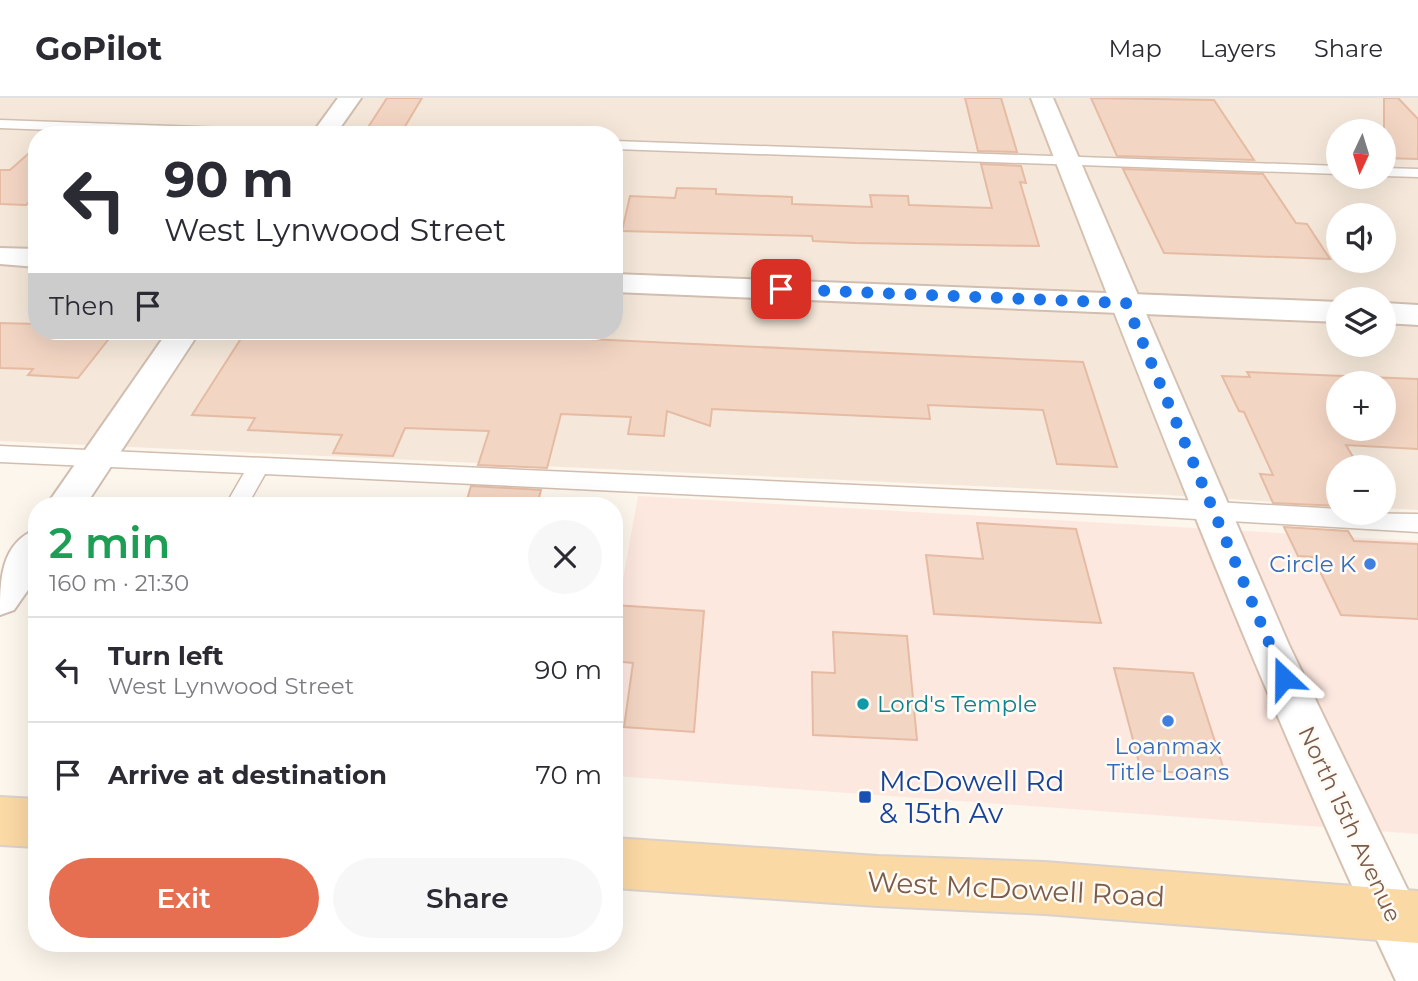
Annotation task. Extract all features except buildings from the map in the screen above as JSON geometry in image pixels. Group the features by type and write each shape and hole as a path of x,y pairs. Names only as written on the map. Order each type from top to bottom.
{"main road":[{"path":"0,821 28,823"},
{"name":"West McDowell Road","path":"623,864 878,881 1045,888 1405,916"}],"street":[{"path":"330,126 350,98"},
{"name":"North 15th Avenue","path":"1042,98 1212,511 1350,830 1405,916 1418,968"},
{"path":"0,257 28,258"},
{"path":"623,283 1326,311"},
{"path":"1396,314 1418,315"},
{"path":"71,497 178,340"},
{"path":"0,597 28,558"}],"lane":[{"path":"0,124 56,126"},
{"path":"623,145 1326,170"},
{"path":"1396,172 1418,173"},
{"path":"0,454 1418,523"},
{"path":"241,497 258,467"}],"shaded area":[{"path":"0,98 1418,98 1418,510 1396,509 1396,455 1326,455 1326,505 1167,495 0,441"},
{"path":"638,496 1418,541 1418,834 623,777 623,579"}],"place":[{"name":"Circle K","path":"1370,564"},
{"name":"Lord's Temple","path":"863,704"},
{"name":"Loanmax Title Loans","path":"1168,721"},
{"name":"McDowell Rd & 15th Av","path":"865,797"}],"route":[{"path":"781,289 1126,303 1284,678"}]}
